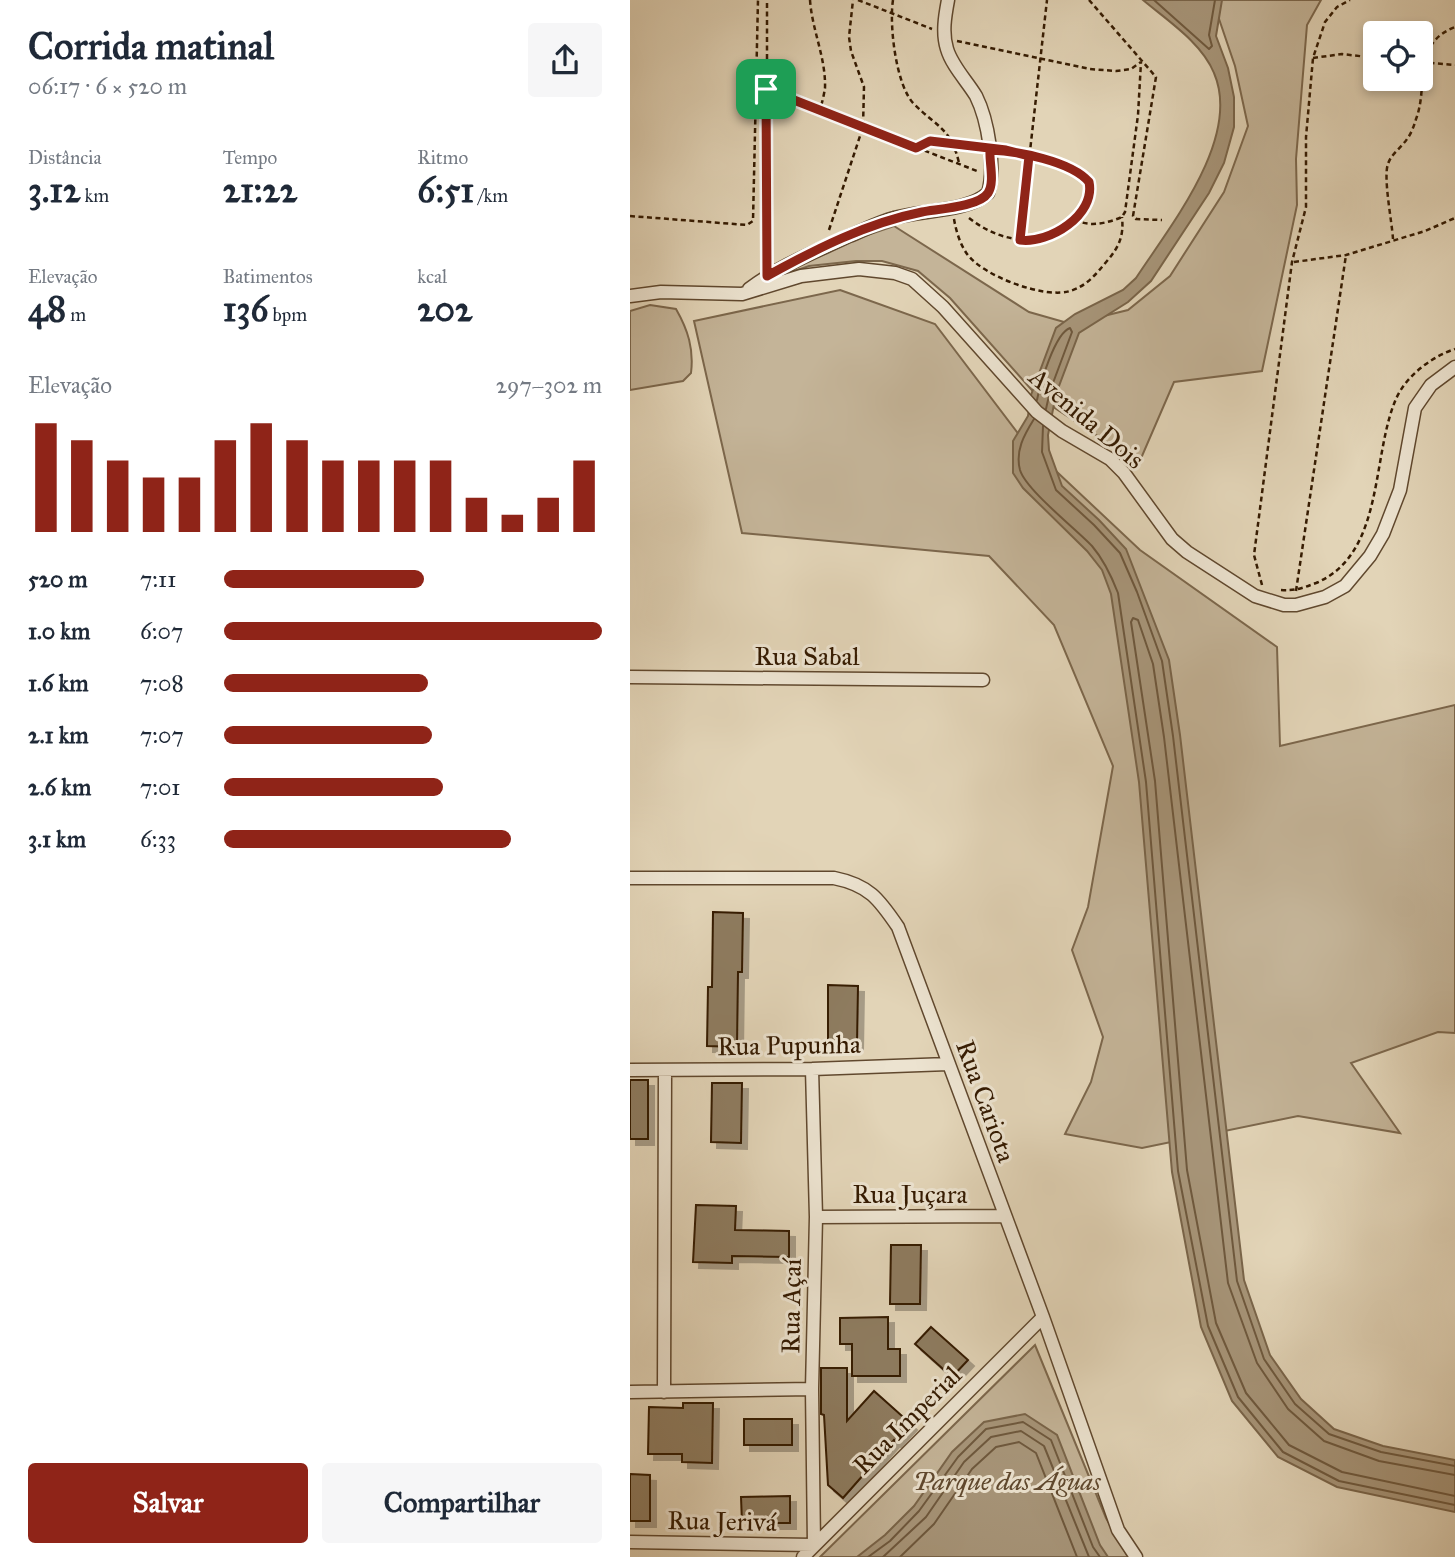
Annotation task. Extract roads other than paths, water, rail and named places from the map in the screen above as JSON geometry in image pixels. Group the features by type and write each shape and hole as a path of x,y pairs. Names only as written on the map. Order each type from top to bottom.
{"street":[{"path":"742,294 767,276 830,244 894,218 974,202 988,193 990,150 981,108 947,49 944,34 948,0"},
{"name":"Avenida Dois","path":"630,296 661,292 742,294 801,276 838,270 877,270 912,279 943,307 1037,412 1062,431 1110,460 1124,473 1172,538 1187,552 1255,596 1278,605 1296,605 1325,597 1345,586 1356,575 1383,534 1392,513 1408,456 1415,408 1430,385 1455,367"},
{"name":"Rua Sabal","path":"630,677 983,680"},
{"name":"Rua Cariota","path":"630,878 834,878 860,885 882,904 898,927 1043,1317 1118,1530 1136,1557"},
{"name":"Rua Pupunha","path":"630,1070 812,1069 948,1064"},
{"name":"Rua Açaí","path":"812,1069 816,1217 814,1545"},
{"path":"664,1392 665,1070"},
{"name":"Rua Juçara","path":"816,1217 1005,1216"},
{"name":"Rua Imperial","path":"803,1557 1043,1317"},
{"path":"630,1392 813,1389"},
{"name":"Rua Jerivá","path":"630,1542 814,1545"}],"water":[{"path":"1143,0 1222,0 1216,36 1228,68 1234,97 1234,127 1224,163 1209,193 1151,281 1128,302 1079,333 1056,394 1048,435 1049,450 1062,486 1126,549 1169,660 1244,1280 1270,1355 1301,1399 1334,1429 1383,1446 1455,1460 1455,1512 1337,1487 1278,1457 1232,1401 1201,1327 1172,1172 1139,782 1111,594 1102,570 1087,551 1023,488 1013,473 1013,441 1028,416 1031,395 1056,328 1075,314 1123,290 1136,278 1183,207 1211,153 1218,125 1220,98 1214,73 1193,42"},
{"name":"Parque das Águas","path":"1025,1414 1057,1435 1100,1545 1108,1557 857,1557 885,1535 914,1506 952,1452 984,1422"}]}
